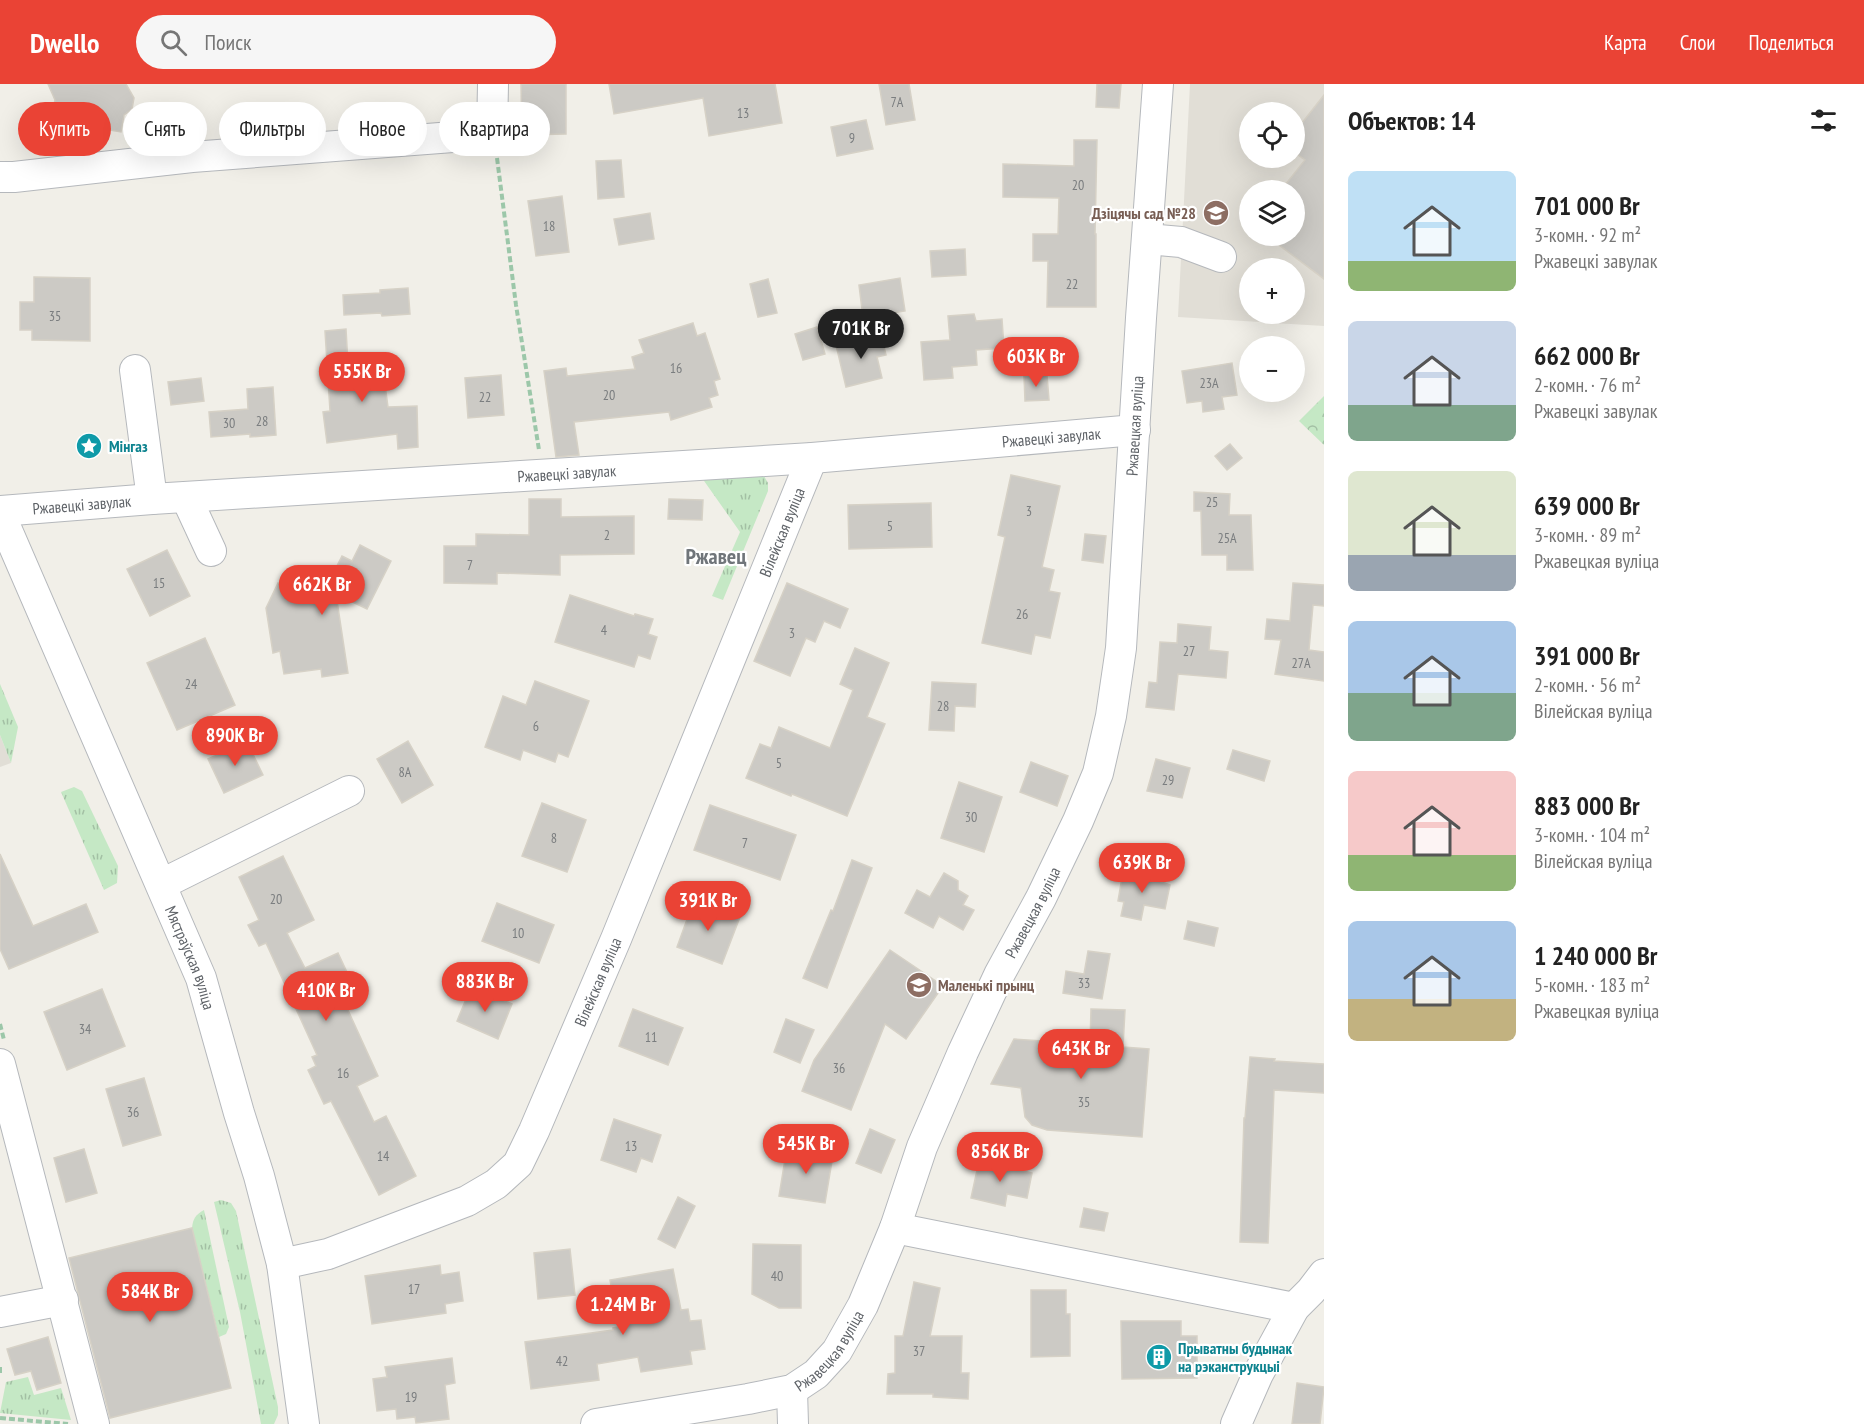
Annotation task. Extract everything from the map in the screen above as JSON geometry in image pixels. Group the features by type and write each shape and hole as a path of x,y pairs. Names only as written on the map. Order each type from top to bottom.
{"street":[{"path":"493,84 493,102"},
{"name":"Ржавецкая вуліца","path":"596,1424 792,1390 816,1374 837,1351 863,1305 895,1228 922,1146 963,1052 999,975 1041,898 1078,821 1098,773 1111,716 1121,648 1158,84"},
{"path":"0,177 192,157 439,138"},
{"path":"1147,239 1181,242 1221,257"},
{"path":"135,370 152,499"},
{"name":"Ржавецкі завулак","path":"0,513 152,499 812,458 1135,430"},
{"name":"Вілейская вуліца","path":"282,1264 328,1254 467,1201 496,1184 518,1164 616,939 812,458"},
{"path":"186,497 211,551"},
{"name":"Мястраўская вуліца","path":"0,513 201,978 259,1176 282,1264 304,1424"},
{"path":"162,884 349,791"},
{"path":"0,1064 94,1424"},
{"path":"895,1228 1294,1308"},
{"path":"1236,1424 1258,1374 1294,1308 1324,1274"},
{"path":"0,1312 63,1300"},
{"path":"792,1390 793,1424"}],"path":[{"path":"496,156 516,305 543,476"},
{"path":"0,1367 0,1373"},
{"path":"0,1418 73,1424"}],"shaded area":[{"name":"Дзіцячы сад №28","path":"1190,84 1324,84 1324,326 1292,324 1305,324 1305,258 1239,258 1239,321 1178,317"},
{"path":"0,735 11,763 0,767"}],"green space":[{"path":"1324,396 1324,445 1299,421"},
{"path":"764,476 768,483 768,491 723,600 712,596 740,532 702,478"},
{"path":"0,684 18,727 11,763 0,735"},
{"path":"74,787 82,791 118,866 117,883 104,890 61,792"},
{"path":"221,1200 231,1203 236,1211 278,1407 278,1415 274,1424 261,1424 240,1312 214,1202"},
{"path":"204,1210 229,1327 226,1334 219,1337 192,1228 195,1218"},
{"path":"28,1377 34,1395 61,1388 71,1420 0,1413 6,1382"}],"building":[{"path":"48,84 126,84 134,98 133,102 123,102 121,132 111,130 111,102 55,102"},
{"path":"521,84 566,84 566,134 550,134 550,102 521,102"},
{"path":"609,84 775,84 782,123 709,136 703,98 614,114"},
{"path":"879,84 909,84 915,120 886,125"},
{"path":"1097,84 1121,84 1119,108 1096,107"},
{"path":"1324,95 1324,279 1305,265 1305,258 1296,258 1280,246 1305,246 1305,180 1289,180 1299,168 1305,168 1305,119"},
{"path":"866,120 873,149 837,156 831,127"},
{"path":"1074,140 1097,140 1096,307 1047,307 1048,261 1033,261 1033,234 1058,234 1059,198 1003,197 1003,164 1074,166"},
{"path":"621,160 624,197 598,199 596,161"},
{"path":"562,196 569,252 536,256 528,201"},
{"path":"650,213 654,239 619,245 614,219"},
{"path":"965,249 966,275 932,277 930,251"},
{"path":"34,277 90,278 90,341 32,340 32,330 20,330 20,302 34,302"},
{"path":"900,278 905,311 863,318 859,285"},
{"path":"768,279 777,313 758,317 750,284"},
{"path":"408,288 410,314 344,315 343,295 380,293 380,290"},
{"path":"974,314 976,321 1002,319 1004,348 976,350 977,365 952,367 953,378 924,380 921,342 950,340 948,316"},
{"path":"693,323 697,336 705,333 720,379 714,381 718,395 709,398 712,407 671,420 669,412 574,422 579,455 556,457 544,371 566,368 567,376 635,369 632,357 644,353 639,340"},
{"path":"817,327 825,354 803,360 795,334"},
{"path":"346,329 349,382 384,377 388,407 417,406 418,447 398,449 397,434 327,443 323,412 330,411 325,331"},
{"path":"881,334 886,355 877,357 882,378 846,387 836,345"},
{"path":"1232,363 1237,395 1222,397 1224,409 1203,412 1202,401 1187,403 1182,371"},
{"path":"501,375 504,415 468,418 465,378"},
{"path":"1047,375 1049,400 1025,401 1024,376"},
{"path":"201,378 204,401 171,405 168,382"},
{"path":"273,387 276,435 211,437 209,412 248,409 247,389"},
{"path":"1230,444 1242,458 1227,470 1215,456"},
{"path":"1011,475 1060,486 1042,567 1054,570 1049,591 1060,593 1050,638 1035,635 1031,654 982,643 1005,537 998,535"},
{"path":"1194,492 1230,494 1229,515 1251,515 1253,570 1227,570 1227,555 1202,555 1201,511 1194,511"},
{"path":"529,499 561,499 561,517 634,516 634,554 560,555 560,575 497,573 497,584 444,583 444,546 476,546 476,534 529,535"},
{"path":"669,499 703,500 702,520 668,519"},
{"path":"931,503 932,547 849,549 848,505"},
{"path":"1085,534 1106,536 1103,563 1082,560"},
{"path":"360,545 391,561 367,609 336,594 348,673 322,677 321,669 284,674 280,651 273,653 266,608 278,583 318,603 342,556 352,561"},
{"path":"167,550 190,596 150,616 127,569"},
{"path":"787,583 848,609 840,628 824,621 815,642 806,638 790,676 754,661"},
{"path":"1293,583 1324,585 1324,606 1313,605 1309,650 1324,652 1324,681 1275,674 1281,640 1265,639 1267,619 1290,621"},
{"path":"570,595 634,616 635,614 653,619 648,634 657,637 650,659 638,655 634,667 555,642"},
{"path":"1178,624 1211,627 1209,650 1228,652 1226,678 1178,674 1174,710 1146,707 1149,682 1157,683 1160,642 1177,643"},
{"path":"205,638 235,705 177,730 147,663"},
{"path":"855,648 889,663 867,717 885,724 847,816 746,778 760,744 771,748 779,727 830,748 853,690 840,684"},
{"path":"535,681 589,701 568,757 558,753 555,762 523,750 520,760 485,747 503,696 526,705"},
{"path":"932,682 976,684 975,707 955,706 954,731 929,730"},
{"path":"408,741 433,785 402,803 377,759"},
{"path":"247,742 263,775 224,793 208,759"},
{"path":"1233,750 1270,761 1264,781 1227,769"},
{"path":"1156,759 1190,768 1182,798 1147,791"},
{"path":"1031,762 1068,776 1057,806 1020,792"},
{"path":"959,782 1002,797 984,852 941,838"},
{"path":"542,803 586,820 567,872 522,856"},
{"path":"710,805 796,835 780,880 694,850"},
{"path":"0,854 33,926 86,904 98,932 9,969 0,949"},
{"path":"283,856 314,920 287,933 305,968 338,953 361,1002 347,1008 378,1076 357,1086 374,1122 386,1116 416,1176 379,1195 331,1101 324,1104 308,1070 316,1066 312,1057 317,1055 266,943 259,946 248,925 259,920 239,877"},
{"path":"852,860 872,868 827,988 803,978 831,910 833,911"},
{"path":"1123,872 1160,879 1159,881 1170,885 1165,909 1144,905 1141,920 1121,916 1124,902 1118,901"},
{"path":"944,873 958,881 958,890 968,896 963,905 974,910 963,930 939,916 933,928 905,913 917,890 930,897"},
{"path":"694,900 740,917 722,964 677,947"},
{"path":"497,903 554,925 539,963 482,941"},
{"path":"1188,921 1218,928 1214,946 1184,939"},
{"path":"890,950 943,986 906,1039 885,1024 851,1110 802,1091 814,1060"},
{"path":"1088,951 1110,954 1102,999 1063,993 1066,971 1084,974"},
{"path":"471,987 512,1004 498,1039 457,1021"},
{"path":"102,989 125,1046 67,1070 44,1012"},
{"path":"633,1009 683,1028 668,1065 619,1046"},
{"path":"1091,1009 1125,1010 1123,1047 1149,1049 1142,1137 1047,1130 1032,1125 1025,1117 1021,1088 991,1084 1014,1039 1090,1044"},
{"path":"786,1019 814,1030 800,1063 774,1052"},
{"path":"1250,1057 1324,1064 1324,1093 1274,1090 1268,1243 1240,1242 1244,1118"},
{"path":"144,1078 161,1135 123,1146 106,1089"},
{"path":"614,1119 661,1135 652,1162 641,1158 636,1172 601,1160"},
{"path":"870,1129 895,1140 881,1173 856,1163"},
{"path":"787,1147 833,1155 825,1203 779,1196"},
{"path":"84,1149 97,1193 66,1202 54,1158"},
{"path":"979,1161 1032,1173 1027,1198 1007,1194 1005,1206 971,1198"},
{"path":"678,1197 695,1206 675,1248 658,1239"},
{"path":"1084,1208 1108,1213 1104,1231 1080,1227"},
{"path":"192,1228 231,1388 110,1418 69,1258"},
{"path":"753,1244 801,1245 801,1308 779,1308 752,1294"},
{"path":"570,1249 575,1295 538,1299 534,1253"},
{"path":"440,1265 441,1275 459,1272 463,1301 445,1304 446,1313 372,1324 365,1276"},
{"path":"673,1269 681,1310 688,1309 690,1321 701,1320 705,1349 690,1351 692,1364 641,1372 638,1357 597,1364 599,1380 531,1389 525,1342 613,1330 619,1327 610,1280"},
{"path":"914,1282 940,1288 930,1336 962,1336 961,1373 969,1373 968,1399 933,1397 933,1394 887,1394 888,1374 895,1373 895,1336 903,1336"},
{"path":"1031,1290 1066,1290 1066,1314 1070,1314 1070,1356 1031,1357"},
{"name":"Прыватны будынак на рэканструкцыі","path":"1121,1321 1181,1321 1181,1336 1197,1336 1197,1378 1122,1379"},
{"path":"48,1337 61,1383 37,1390 31,1371 15,1375 7,1349"},
{"path":"452,1358 455,1383 445,1385 449,1419 416,1423 415,1417 397,1419 396,1409 377,1411 373,1379 387,1377 385,1367"},
{"path":"1297,1383 1324,1387 1320,1424 1292,1424"}],"place":[{"name":"Дзіцячы сад №28","path":"1216,213"},
{"name":"Мінгаз","path":"89,446"},
{"name":"Маленькі прынц","path":"919,985"},
{"name":"Прыватны будынак на рэканструкцыі","path":"1159,1357"}],"district":[{"name":"Ржавец","path":"716,556"}]}
